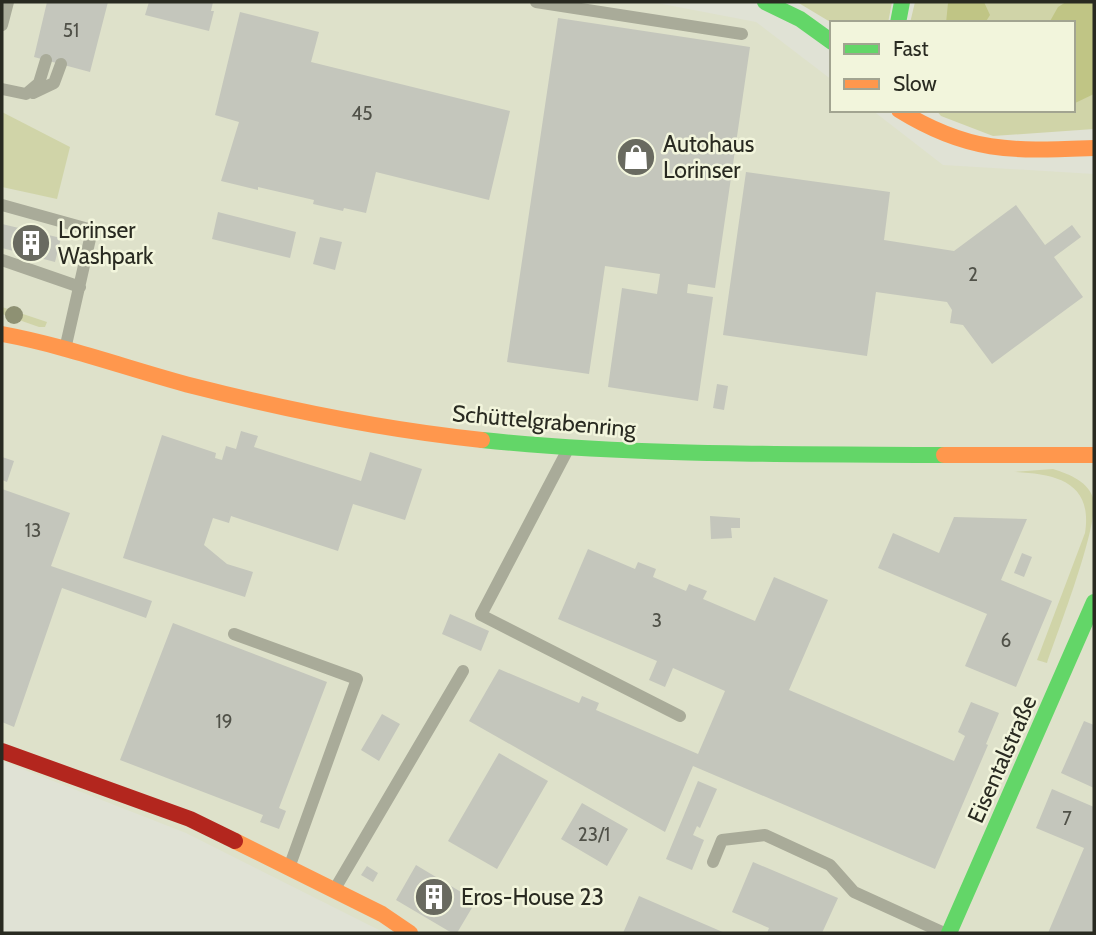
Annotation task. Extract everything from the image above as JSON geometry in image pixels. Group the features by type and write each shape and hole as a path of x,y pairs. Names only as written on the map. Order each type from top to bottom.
{"street":[{"path":"765,2 790,12 830,40"},
{"path":"898,21 902,2"},
{"path":"902,112 921,125 976,146 1011,150 1094,148"},
{"path":"925,112 951,138"},
{"name":"Schüttelgrabenring","path":"2,334 193,386 329,416 455,437 568,449 698,454 1094,455"},
{"name":"Eisentalstraße","path":"947,933 1094,603"},
{"path":"2,751 190,819 382,914 410,933"}],"lane":[{"path":"2,25 8,2"},
{"path":"536,2 742,34"},
{"path":"26,94 39,83 46,60"},
{"path":"2,89 26,94 39,91 54,83 61,64"},
{"path":"2,205 92,230 65,349"},
{"path":"2,260 80,287"},
{"path":"568,449 481,615 680,716"},
{"path":"234,634 357,678 289,869"},
{"path":"334,891 463,671"},
{"path":"713,862 722,840 765,835 830,865 854,892 947,933"}],"shaded area":[{"path":"2,2 652,2 756,22 830,78 830,112 875,112 943,165 1094,174 1094,933 385,933 186,833 2,761"}],"green space":[{"path":"797,2 892,2 888,21 830,22"},
{"path":"915,2 1094,2 1094,129 993,136 941,116 938,112 1075,112 1075,21 910,21"},
{"path":"984,2 990,15 986,21 946,21 948,3"},
{"path":"1066,2 1094,2 1094,94 1075,103 1075,21 1050,21 1058,7"},
{"path":"2,112 70,147 57,199 2,187"},
{"path":"2,307 47,322 45,327 39,327 2,314"},
{"path":"1053,469 1072,476 1083,484 1092,494 1094,501 1083,557 1047,663 1037,660 1085,533 1086,516 1083,502 1068,484 1044,475 1014,472"}],"building":[{"path":"47,2 108,2 90,72 34,57"},
{"path":"149,2 213,2 211,11 214,11 209,31 145,15"},
{"path":"240,12 319,32 311,62 510,111 489,200 376,172 366,213 344,208 343,211 313,204 314,200 221,181 239,122 215,115"},
{"name":"Autohaus Lorinser","path":"558,18 750,47 715,288 688,284 687,293 713,297 698,401 608,387 622,288 657,294 660,274 605,266 589,374 507,362"},
{"path":"746,172 890,192 884,240 954,251 1016,205 1045,245 1072,225 1081,237 1054,257 1083,297 992,364 963,325 950,323 952,310 947,302 876,292 867,356 723,335"},
{"path":"218,212 296,232 290,258 212,239"},
{"name":"Lorinser Washpark","path":"2,224 61,238 55,262 2,248"},
{"path":"320,237 342,242 335,270 313,264"},
{"path":"717,384 728,386 724,410 713,408"},
{"path":"241,431 258,436 254,447 361,481 370,452 422,469 405,520 353,504 338,551 231,516 229,523 213,518 204,545 227,564 253,572 245,597 123,558 162,435 216,453 215,458 222,460 226,446 236,449"},
{"path":"2,457 14,461 7,482 2,480"},
{"path":"2,489 70,513 51,566 152,601 146,618 62,588 14,727 2,722"},
{"path":"710,516 740,518 740,528 731,528 732,538 711,539"},
{"path":"954,517 1027,519 1001,580 1052,601 1016,687 965,666 987,614 878,568 893,533 939,553"},
{"path":"588,549 635,569 638,562 656,569 653,577 686,591 689,584 707,591 703,599 755,621 774,577 828,600 789,690 954,761 965,736 958,732 971,702 999,713 935,869 693,766 665,832 469,721 499,669 579,703 582,696 599,703 596,710 698,754 725,691 673,668 665,687 649,680 657,661 558,619"},
{"path":"1022,553 1032,557 1024,577 1014,573"},
{"path":"450,614 489,631 481,651 442,634"},
{"path":"173,623 327,682 279,808 286,811 279,829 260,822 263,815 120,760"},
{"path":"382,714 400,724 379,761 361,750"},
{"path":"1084,721 1094,725 1094,788 1061,773"},
{"path":"499,753 548,781 497,869 448,841"},
{"path":"698,781 717,789 700,828 697,826 693,835 704,840 692,870 666,859"},
{"path":"1052,789 1094,807 1094,933 1048,933 1084,848 1036,828"},
{"path":"582,803 628,829 607,866 561,839"},
{"path":"753,862 838,898 822,933 767,933 769,928 732,912"},
{"name":"Eros-House 23","path":"416,865 476,901 457,933 452,933 396,900"},
{"path":"367,866 378,873 373,882 361,875"},
{"path":"639,896 725,933 623,933"}],"traffic: fast":[{"path":"765,2 800,19 830,41"},
{"path":"898,21 902,2"},
{"path":"482,440 655,452 944,455"},
{"path":"949,933 1094,602"}],"traffic: slow":[{"path":"903,112 948,135 993,147 1040,150 1094,148"},
{"path":"2,334 264,403 373,425 482,440"},
{"path":"944,455 1094,455"},
{"path":"235,841 382,914 410,933"}],"traffic: jam":[{"path":"2,751 190,819 235,841"}],"place":[{"name":"Autohaus Lorinser","path":"636,157"},
{"name":"Lorinser Washpark","path":"31,243"},
{"name":"Eros-House 23","path":"434,897"}]}
